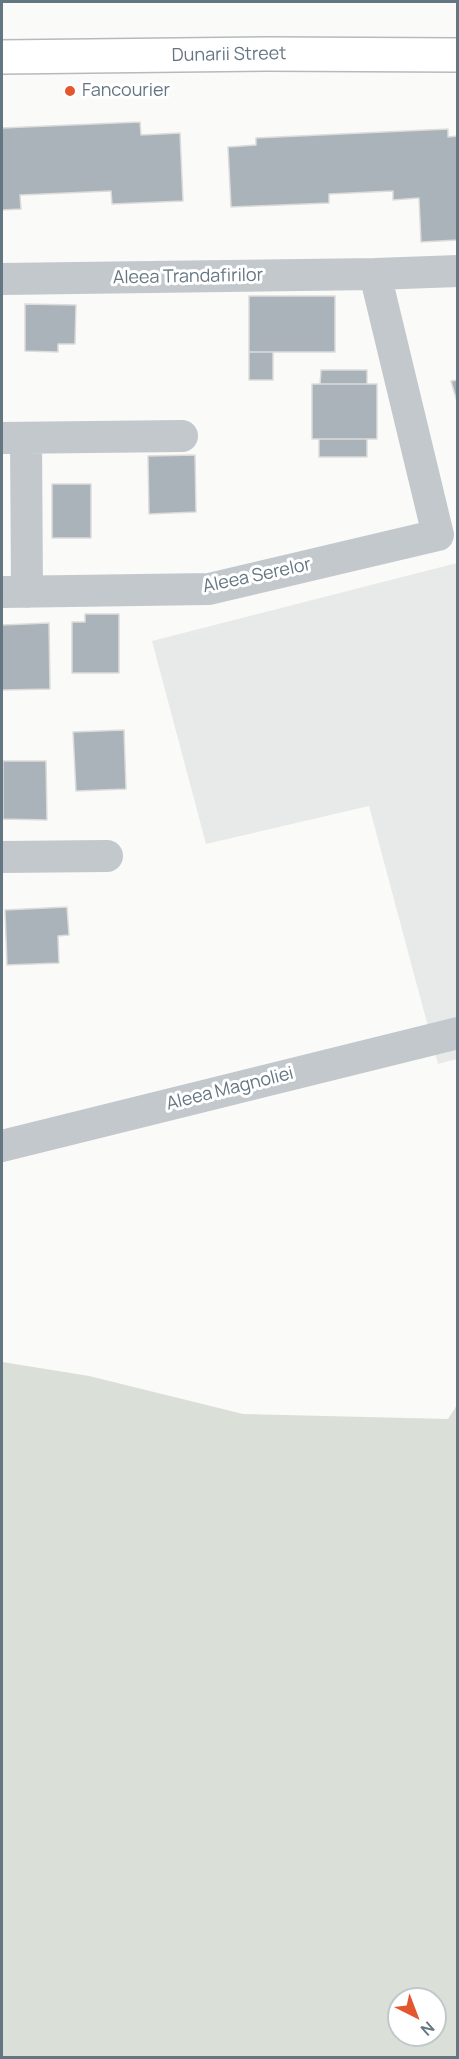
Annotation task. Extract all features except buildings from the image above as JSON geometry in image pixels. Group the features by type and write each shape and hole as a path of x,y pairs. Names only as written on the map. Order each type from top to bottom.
{"main road":[{"name":"Dunarii Street","path":"2,57 266,54 458,55"}],"street":[{"name":"Aleea Trandafirilor","path":"2,279 458,271"},
{"name":"Aleea Serelor","path":"14,592 209,589 438,536 375,274"},
{"path":"14,592 14,438 182,436"},
{"path":"2,857 107,856"},
{"name":"Aleea Magnoliei","path":"2,1146 458,1033"}],"shaded area":[{"path":"457,563 457,1059 438,1064 369,806 206,844 152,641"},
{"path":"2,1362 89,1376 243,1414 448,1419 457,1405 457,2057 2,2057"}],"place":[{"name":"Fancourier","path":"70,91"}]}
